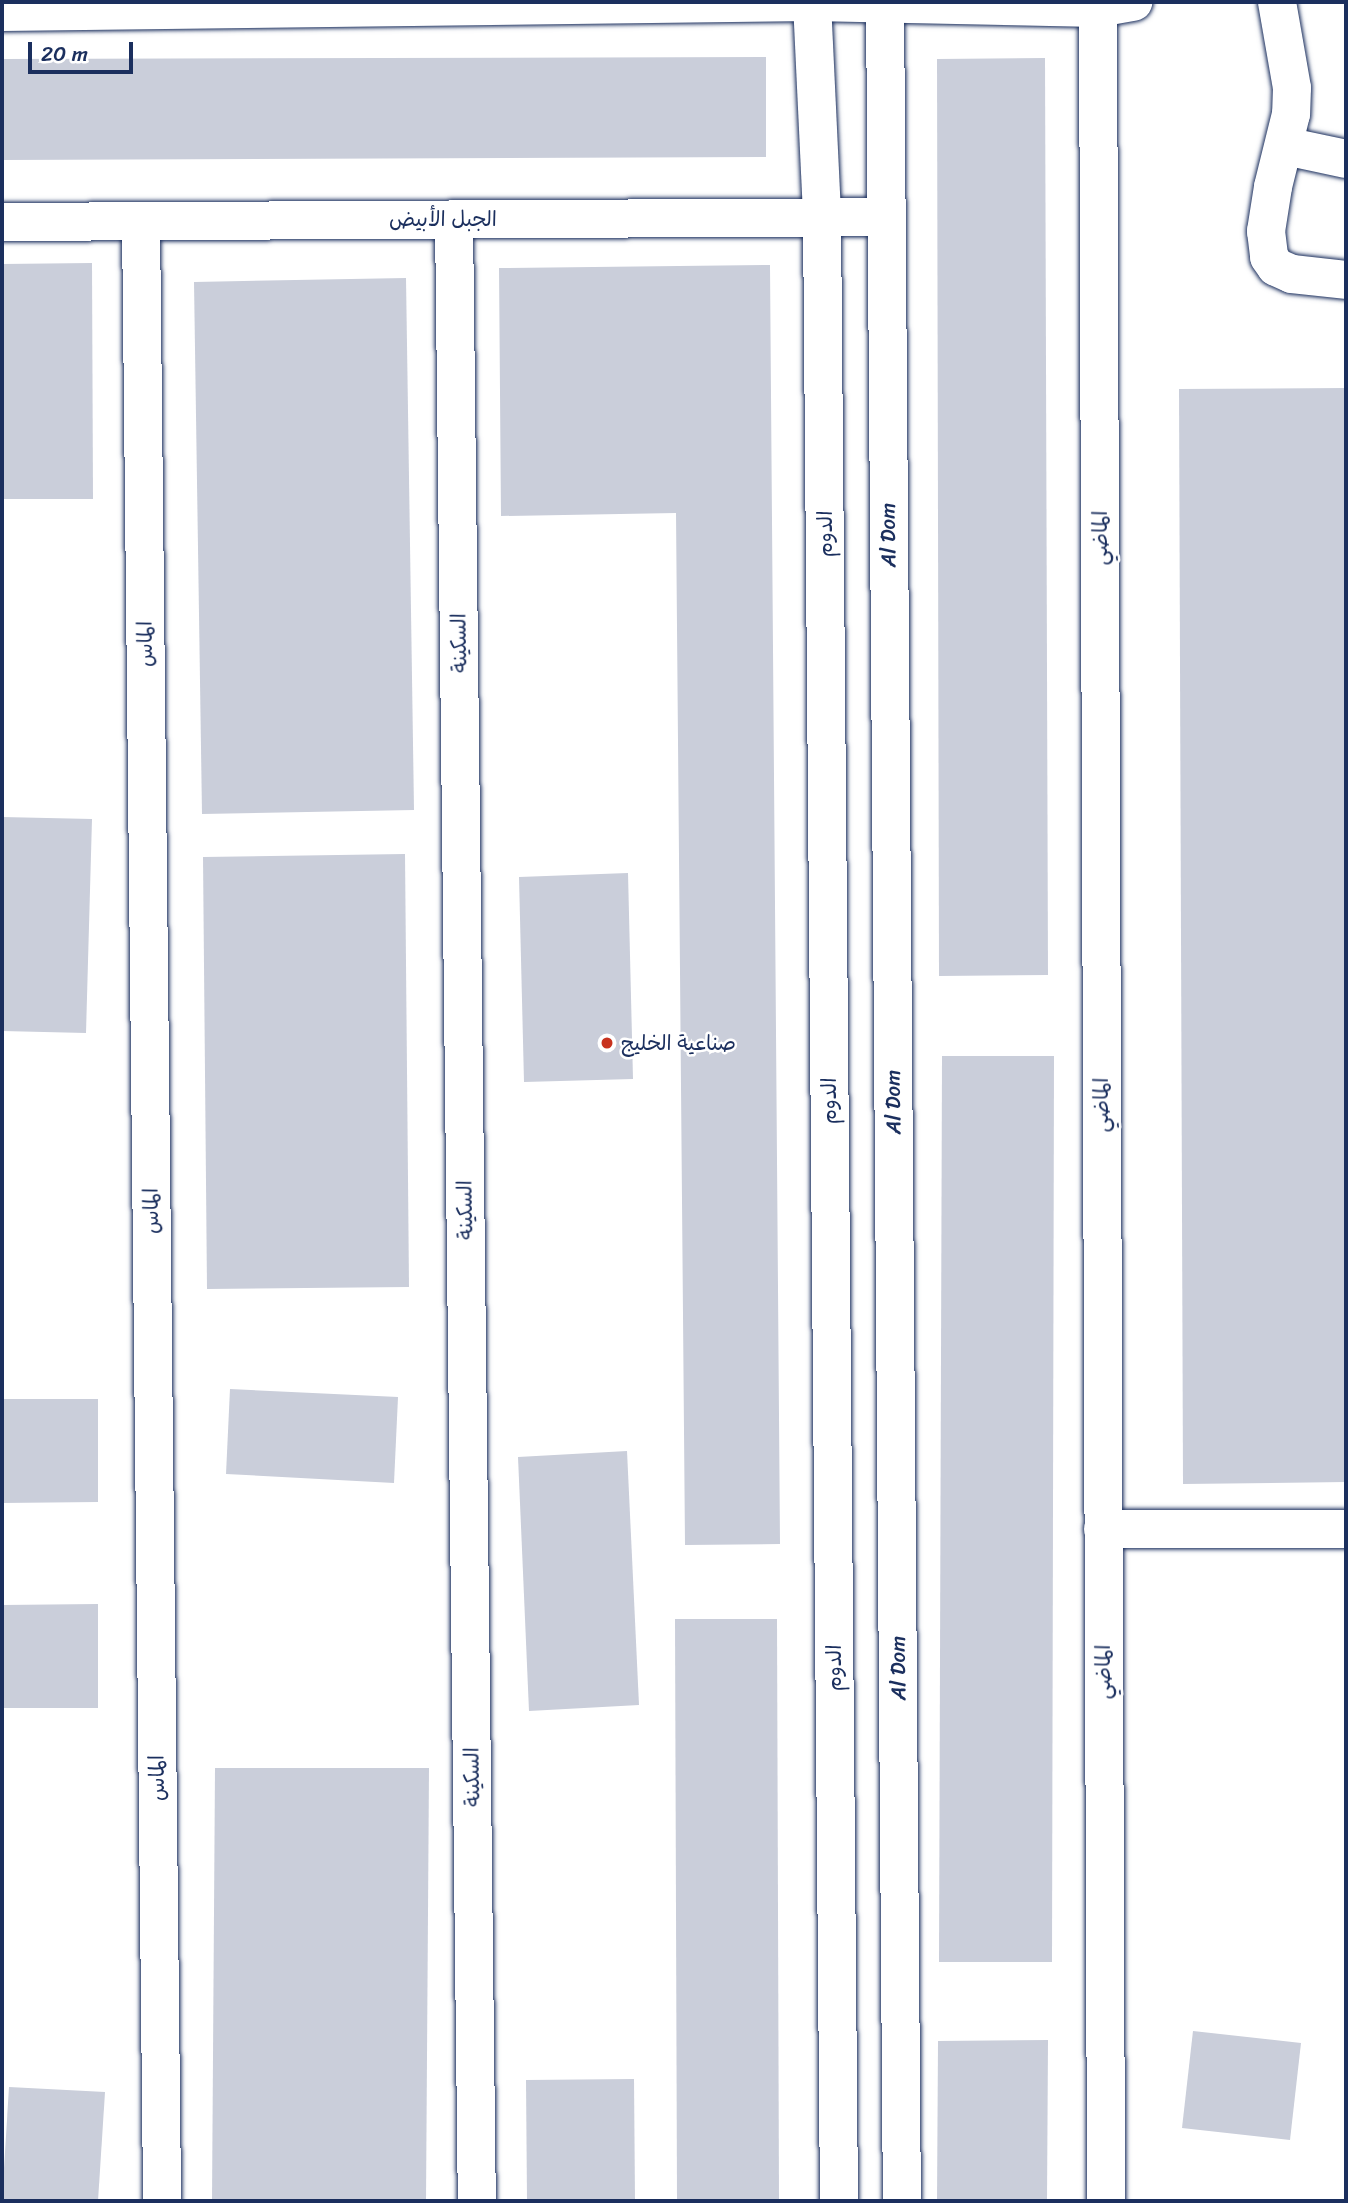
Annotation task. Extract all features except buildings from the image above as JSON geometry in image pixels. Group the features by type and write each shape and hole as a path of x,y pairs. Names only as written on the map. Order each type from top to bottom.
{"street":[{"path":"2,12 812,2 1116,5"},
{"name":"الدوم","path":"812,2 822,217 839,2201"},
{"path":"1277,2 1292,88 1284,146 1273,187 1266,231 1269,257 1276,267 1292,274 1346,279"},
{"name":"Al Dom","path":"885,3 902,2201"},
{"name":"الماضي","path":"1106,2201 1103,1529 1116,5"},
{"path":"1284,146 1346,159"},
{"name":"الجبل الأبيض","path":"2,222 885,217"},
{"name":"السكينة","path":"454,219 477,2201"},
{"name":"الماس","path":"141,221 162,2201"},
{"path":"1103,1529 1346,1529"}],"place":[{"name":"صناعية الخليج","path":"607,1043"}]}
